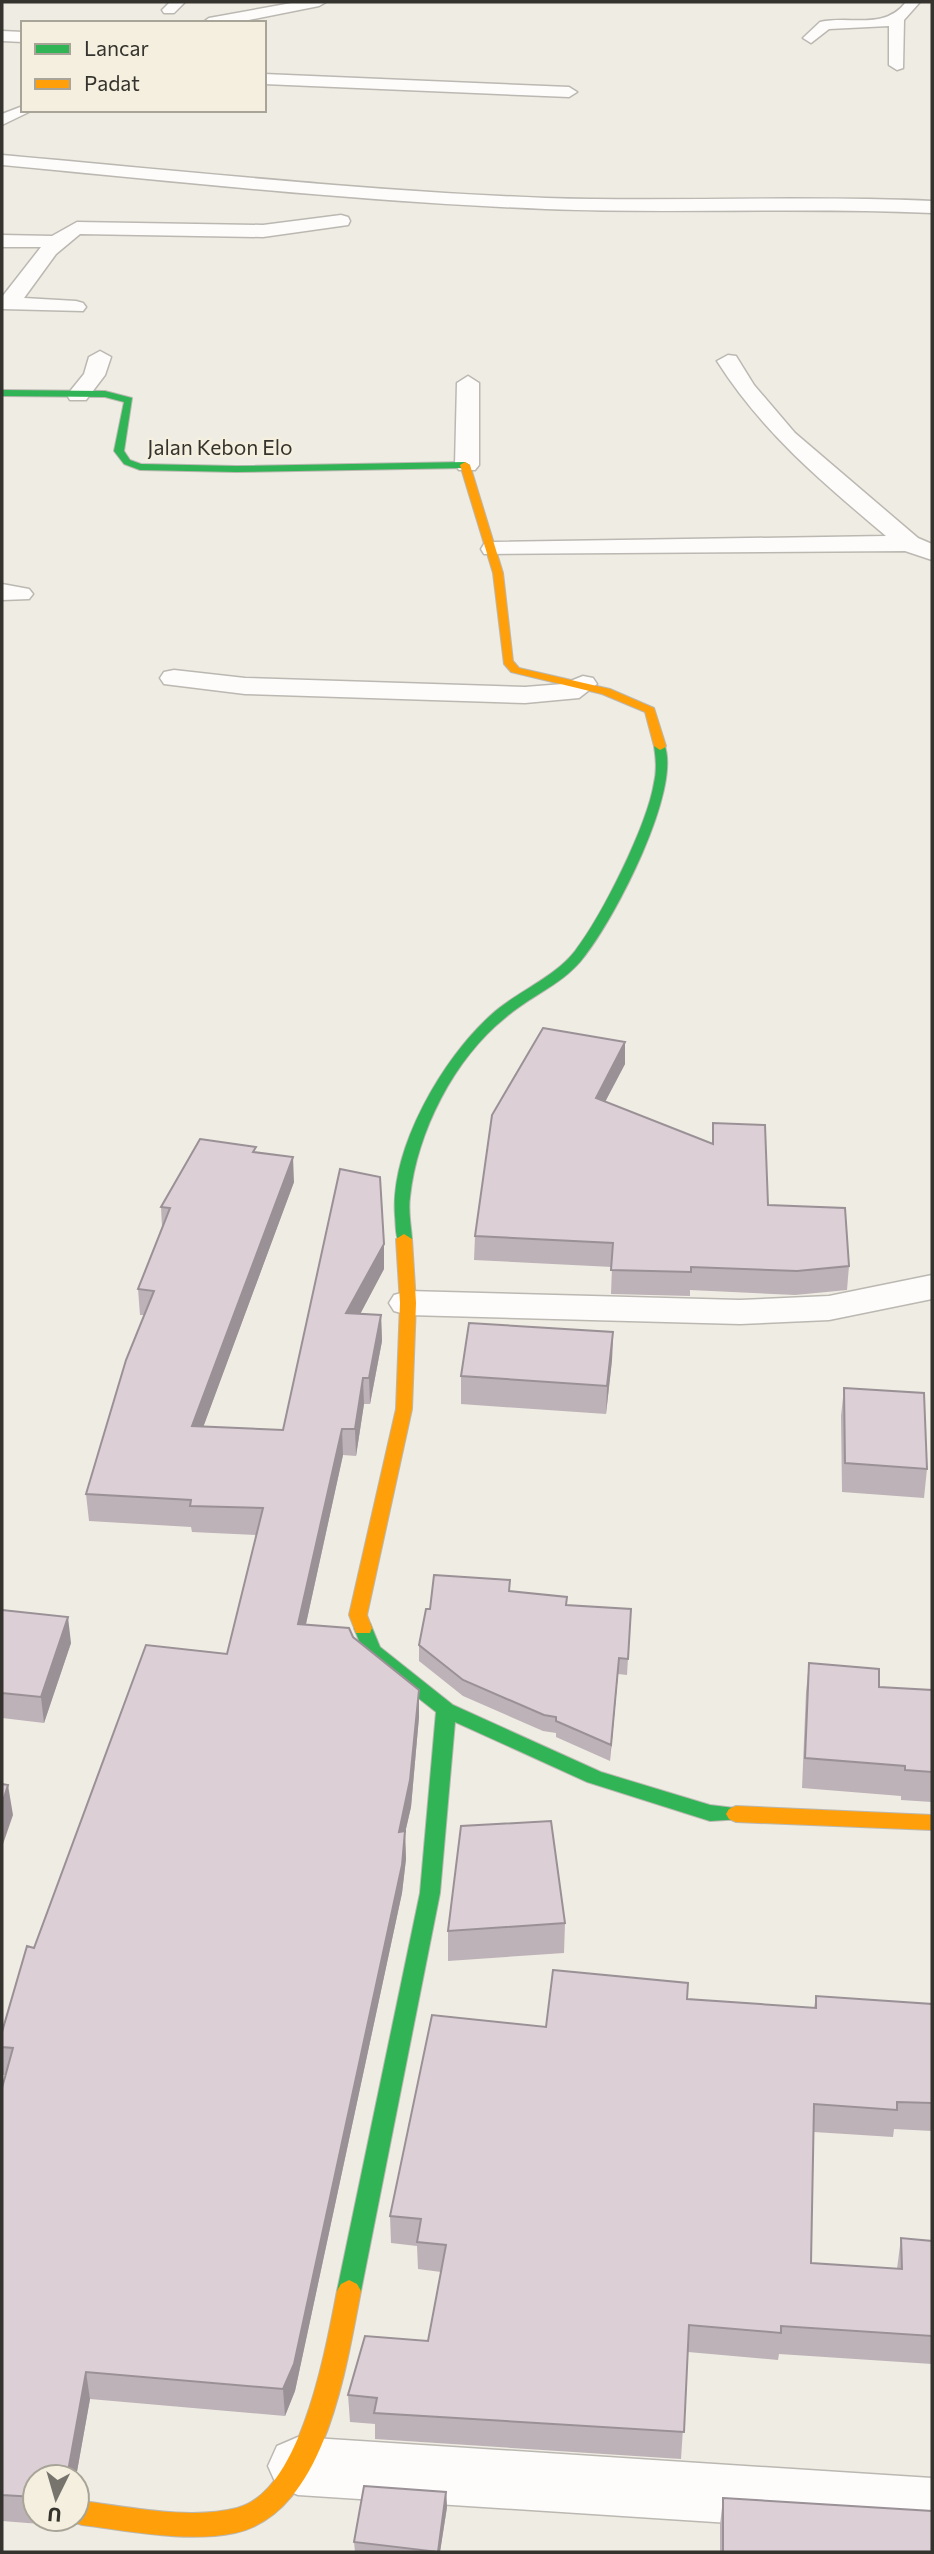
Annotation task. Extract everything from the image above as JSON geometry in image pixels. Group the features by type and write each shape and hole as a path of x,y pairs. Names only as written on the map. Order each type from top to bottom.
{"street":[{"path":"220,21 320,2"},
{"path":"877,7 910,11"},
{"path":"811,37 825,25 878,24 910,11"},
{"path":"897,65 910,11"},
{"path":"2,36 21,37"},
{"path":"266,79 569,92"},
{"path":"2,120 21,112"},
{"path":"2,160 200,181 525,201 625,205 932,207"},
{"path":"50,164 49,179 58,185"},
{"path":"6,303 67,232 80,228 263,231 341,221"},
{"path":"2,241 59,242"},
{"path":"6,303 76,307"},
{"path":"78,395 94,375 100,357"},
{"path":"728,361 740,383 775,426 909,543 932,553"},
{"path":"467,383 467,465 493,549 503,605 508,662 515,670 583,684 634,701 650,710 658,730 662,758 659,792 625,873 597,927 570,966 496,1017 470,1046 440,1089 417,1142 401,1197 408,1303 404,1409 358,1615 372,1651 446,1710 594,1777 710,1813 932,1823"},
{"name":"Jalan Kebon Elo","path":"2,393 105,394 129,400 119,451 122,459 129,465 140,467 236,469 467,465"},
{"path":"493,549 909,543"},
{"path":"174,678 245,686 525,695 569,692 583,684"},
{"path":"408,1303 740,1312 829,1308 932,1287"},
{"path":"91,2514 149,2521 221,2522 250,2516 271,2502 298,2466 328,2392 412,1993 430,1893 446,1710"},
{"path":"298,2466 932,2507"}],"building":[{"path":"543,1028 625,1042 596,1098 713,1144 713,1123 765,1125 768,1205 845,1208 849,1266 797,1271 691,1267 691,1272 611,1270 613,1243 475,1236 492,1115"},
{"path":"200,1139 256,1147 253,1152 293,1157 192,1426 283,1430 340,1169 380,1177 384,1244 346,1313 381,1315 369,1378 363,1378 355,1429 342,1429 298,1624 349,1628 353,1637 419,1690 410,1780 399,1832 405,1831 402,1865 294,2364 283,2389 86,2372 70,2463 21,2463 21,2496 2,2495 2,2088 13,2048 2,2047 2,2032 27,1946 34,1948 146,1645 227,1654 263,1508 190,1506 191,1500 86,1494 126,1360 154,1291 138,1289 170,1208 161,1207"},
{"path":"469,1323 613,1332 607,1386 461,1376"},
{"path":"844,1388 924,1393 927,1469 845,1463"},
{"path":"434,1575 510,1580 509,1591 567,1597 566,1605 631,1609 628,1659 619,1658 611,1745 556,1721 556,1717 544,1715 463,1680 419,1645 426,1609 430,1609"},
{"path":"2,1610 68,1617 41,1697 2,1693"},
{"path":"809,1663 879,1669 879,1687 932,1690 932,1772 905,1770 905,1766 805,1758"},
{"path":"2,1784 8,1785 2,1804"},
{"path":"551,1821 565,1923 448,1931 461,1826"},
{"path":"553,1970 688,1983 687,1999 816,2008 816,1996 932,2004 932,2103 897,2102 897,2110 814,2104 811,2263 902,2269 901,2238 932,2241 932,2336 781,2326 781,2333 689,2325 684,2432 374,2413 377,2398 348,2395 365,2336 428,2341 446,2245 417,2242 421,2219 390,2216 432,2015 546,2027"},
{"path":"364,2486 446,2492 438,2552 354,2542"},
{"path":"723,2498 932,2511 932,2552 723,2552"}],"traffic: fast":[{"path":"2,393 105,394 129,400 119,451 127,462 140,467 236,469 465,465"},
{"path":"404,1239 402,1197 406,1174 413,1149 435,1098 449,1074 481,1032 506,1010 568,967 592,935 633,859 660,788 660,746"},
{"path":"363,1628 372,1651 446,1710 594,1777 710,1813 736,1814"},
{"path":"349,2291 430,1893 446,1710"}],"traffic: slow":[{"path":"465,465 498,573 508,662 515,670 606,691 650,710 660,746"},
{"path":"363,1628 358,1615 404,1409 408,1303 404,1239"},
{"path":"736,1814 932,1823"},
{"path":"91,2514 169,2523 216,2523 252,2515 274,2499 292,2476 320,2415 349,2291"}]}
